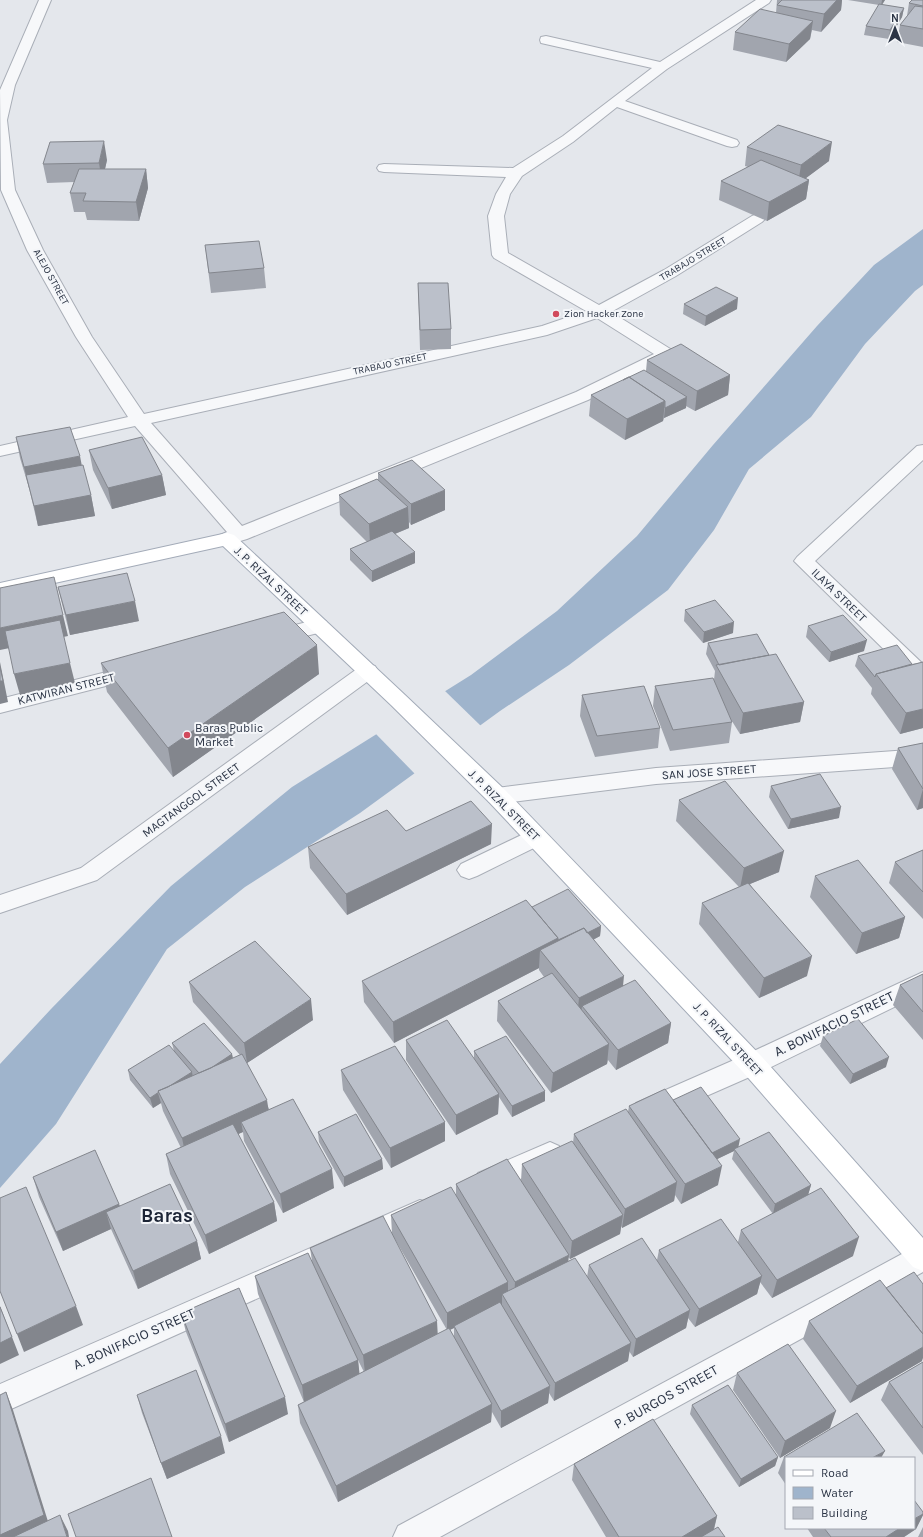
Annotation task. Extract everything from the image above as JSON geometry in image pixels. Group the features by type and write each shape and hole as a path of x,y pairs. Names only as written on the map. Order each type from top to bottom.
{"main road":[{"name":"J. P. RIZAL STREET","path":"0,589 233,537 319,626 368,671 497,796 752,1064 923,1257"}],"street":[{"name":"ALEJO STREET","path":"45,0 4,87 0,120 8,190 35,250 84,337 138,420 233,537"},
{"path":"233,537 582,396 666,354 599,312 500,255 496,216 503,194 516,173 568,139 662,66 765,0"},
{"path":"546,40 662,66"},
{"path":"616,102 732,143"},
{"path":"384,168 516,173"},
{"name":"TRABAJO STREET","path":"0,451 547,330 599,312 670,273 757,219"},
{"name":"ILAYA STREET","path":"923,450 804,561 923,676"},
{"path":"258,641 319,626"},
{"name":"KATWIRAN STREET","path":"0,706 152,668"},
{"name":"MAGTANGGOL STREET","path":"0,904 89,874 368,671"},
{"name":"SAN JOSE STREET","path":"497,796 656,776 923,757"},
{"path":"469,870 536,837"},
{"name":"A. BONIFACIO STREET","path":"620,1122 752,1064 923,982"},
{"name":"A. BONIFACIO STREET","path":"0,1399 569,1145"},
{"name":"P. BURGOS STREET","path":"409,1537 923,1257"}],"water":[{"path":"923,229 923,285 915,291 865,344 811,417 749,469 714,530 668,590 569,665 500,711 360,813 245,887 167,949 56,1124 0,1188 0,1064 51,1009 171,886 292,787 471,675 557,611 637,536 713,445 817,326 874,265"}],"pier":[{"path":"444,690 482,727 416,775 375,733"}],"building":[{"path":"782,0 837,0 824,14 777,5"},
{"path":"912,0 923,0 923,6 909,3"},
{"path":"879,4 904,8 890,30 866,26"},
{"path":"915,6 923,7 923,29 900,25"},
{"path":"760,9 813,21 789,44 735,32"},
{"path":"778,125 832,142 801,165 747,147"},
{"path":"104,141 99,163 43,164 50,142"},
{"path":"761,160 809,180 769,202 721,181"},
{"path":"79,169 146,169 136,202 83,201 86,193 70,193"},
{"path":"259,241 264,268 209,273 205,245"},
{"path":"418,283 448,283 451,329 420,330"},
{"path":"716,287 738,298 706,316 684,304"},
{"path":"681,344 730,375 697,391 647,360"},
{"path":"644,370 687,397 665,408 665,401 629,377"},
{"path":"629,377 665,401 627,419 591,395"},
{"path":"70,427 80,456 24,467 16,437"},
{"path":"142,437 162,475 108,488 89,450"},
{"path":"412,460 445,490 411,504 378,473"},
{"path":"83,465 91,495 34,506 26,475"},
{"path":"377,479 408,507 369,524 339,495"},
{"path":"392,531 415,552 372,571 350,549"},
{"path":"127,573 135,601 66,615 58,587"},
{"path":"54,577 63,615 0,628 0,588"},
{"path":"715,600 734,622 704,632 685,610"},
{"path":"284,612 317,645 168,748 101,663"},
{"path":"843,615 867,640 831,652 808,626"},
{"path":"60,620 70,663 14,674 5,631"},
{"path":"757,634 769,655 719,665 708,643"},
{"path":"897,645 912,664 876,674 875,677 858,656"},
{"path":"776,654 804,702 743,713 716,665"},
{"path":"923,662 923,709 906,713 876,674"},
{"path":"0,667 3,681 0,681"},
{"path":"713,678 732,722 673,730 655,686"},
{"path":"644,686 660,728 597,736 582,695"},
{"path":"923,743 923,789 898,748"},
{"path":"820,774 841,807 791,819 771,786"},
{"path":"725,781 784,851 744,868 679,800"},
{"path":"471,801 492,824 346,894 308,847 387,810 406,831"},
{"path":"923,850 923,892 895,862"},
{"path":"858,860 905,917 862,933 815,876"},
{"path":"748,883 812,956 764,978 702,903"},
{"path":"568,889 601,926 587,933 584,928 558,940 558,938 532,907"},
{"path":"526,900 558,938 393,1022 362,981"},
{"path":"584,928 624,976 579,998 540,950"},
{"path":"255,941 311,999 244,1043 189,982"},
{"path":"552,973 609,1044 553,1073 498,1001"},
{"path":"923,974 923,1012 900,985"},
{"path":"635,980 671,1023 618,1050 582,1006"},
{"path":"858,1019 889,1057 853,1074 823,1036"},
{"path":"447,1020 499,1094 456,1115 406,1040"},
{"path":"204,1023 232,1054 211,1068 199,1073 172,1043"},
{"path":"506,1036 545,1091 512,1106 474,1051"},
{"path":"169,1045 192,1072 168,1087 158,1091 159,1092 150,1098 128,1070"},
{"path":"395,1046 445,1122 390,1148 341,1070"},
{"path":"242,1054 267,1100 182,1138 158,1091"},
{"path":"701,1087 740,1139 712,1153 673,1100"},
{"path":"665,1089 722,1166 685,1184 629,1106"},
{"path":"293,1099 332,1169 280,1194 241,1122"},
{"path":"626,1109 677,1182 625,1209 574,1134"},
{"path":"356,1114 382,1159 344,1177 318,1132"},
{"path":"233,1124 274,1202 205,1235 166,1154"},
{"path":"769,1132 811,1185 775,1204 734,1149"},
{"path":"572,1141 623,1215 572,1241 522,1164"},
{"path":"95,1150 119,1204 56,1232 33,1177"},
{"path":"507,1159 569,1255 515,1282 456,1184"},
{"path":"170,1184 197,1241 133,1271 106,1212"},
{"path":"26,1187 76,1306 17,1334 0,1291 0,1198"},
{"path":"451,1187 508,1282 447,1313 391,1215"},
{"path":"821,1188 859,1237 777,1280 741,1230"},
{"path":"383,1216 437,1321 363,1355 310,1248"},
{"path":"721,1219 762,1276 699,1309 659,1250"},
{"path":"642,1238 690,1310 636,1339 589,1265"},
{"path":"308,1253 358,1360 302,1385 255,1276"},
{"path":"575,1258 631,1343 555,1383 502,1294"},
{"path":"914,1272 923,1284 923,1334 886,1288"},
{"path":"880,1280 923,1334 923,1347 857,1386 809,1321"},
{"path":"239,1288 285,1397 225,1424 181,1313"},
{"path":"500,1302 550,1386 501,1411 454,1326"},
{"path":"0,1307 12,1337 0,1343"},
{"path":"449,1328 492,1404 336,1486 298,1405"},
{"path":"788,1344 836,1411 785,1441 737,1373"},
{"path":"923,1362 923,1428 889,1382"},
{"path":"196,1370 221,1436 161,1463 137,1395"},
{"path":"728,1385 778,1457 741,1479 692,1405"},
{"path":"6,1392 44,1515 0,1535 0,1395"},
{"path":"857,1413 885,1451 874,1457 785,1457 785,1458 784,1457"},
{"path":"653,1419 717,1516 682,1537 619,1537 574,1464"},
{"path":"151,1478 172,1537 76,1537 68,1514"},
{"path":"915,1501 923,1512 923,1514 915,1518"},
{"path":"60,1515 67,1537 13,1537"},
{"path":"718,1527 725,1537 701,1537"},
{"path":"825,1529 898,1529 886,1537 831,1537"}],"place":[{"name":"Zion Hacker Zone","path":"556,314"},
{"name":"Baras Public Market","path":"187,735"}],"district":[{"name":"Baras","path":"167,1216"}]}
